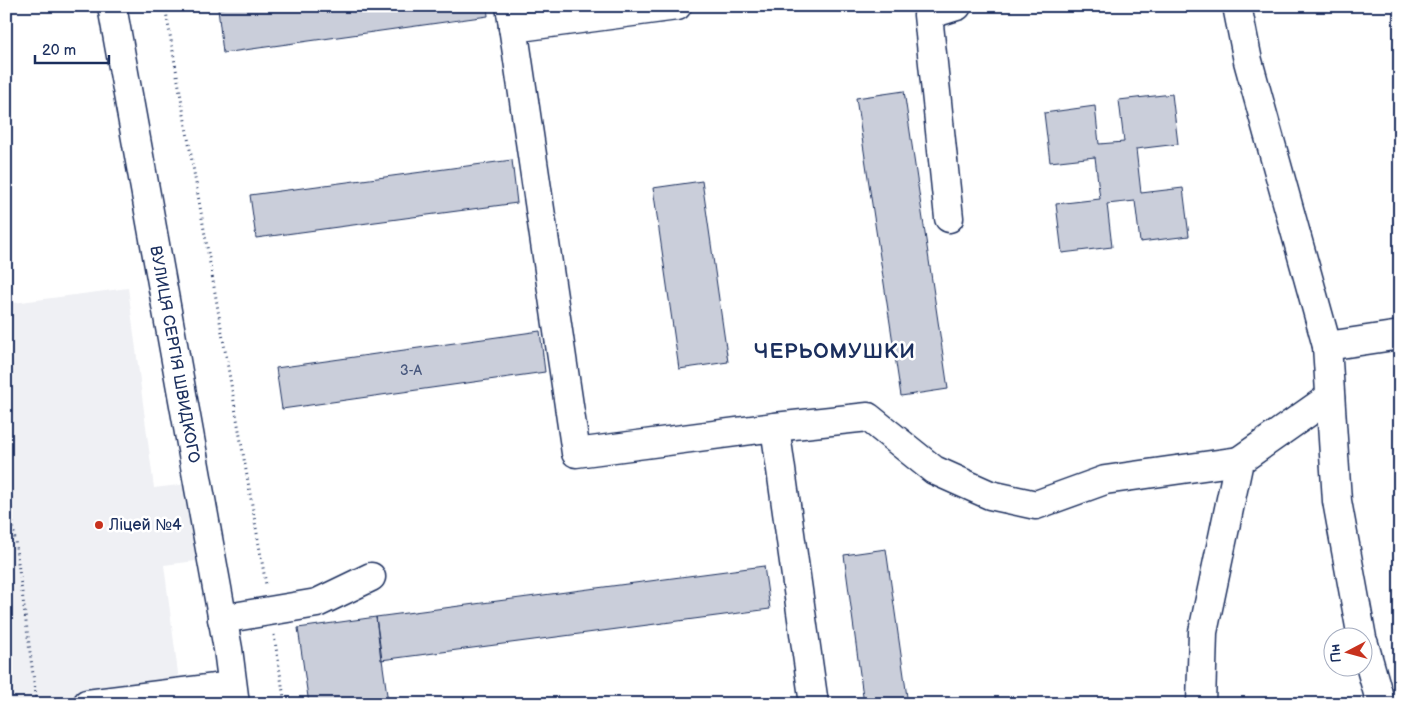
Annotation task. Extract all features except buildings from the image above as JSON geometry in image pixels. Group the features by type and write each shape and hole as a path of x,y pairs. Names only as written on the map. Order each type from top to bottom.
{"street":[{"name":"ВУЛИЦЯ СЕРГІЯ ШВИДКОГО","path":"112,6 234,695"},
{"path":"677,6 511,17 576,453 868,417 934,470 990,495 1036,505 1105,480 1239,460 1330,397"},
{"path":"949,218 928,15 957,6"},
{"path":"1237,6 1248,61 1326,346 1338,502 1360,628"},
{"path":"1326,346 1400,335"},
{"path":"775,427 814,704"},
{"path":"1201,704 1204,632 1239,460"},
{"path":"222,619 317,603 371,577"},
{"path":"1374,678 1381,704"},
{"path":"87,704 234,695"}],"path":[{"path":"165,6 271,611 285,704"},
{"path":"6,473 37,704"}],"shaded area":[{"name":"Ліцей №4","path":"128,288 154,488 187,484 196,561 164,565 182,704 6,704 6,304"}],"place":[{"name":"Ліцей №4","path":"99,525"}],"district":[{"name":"ЧЕРЬОМУШКИ","path":"835,351"}]}
